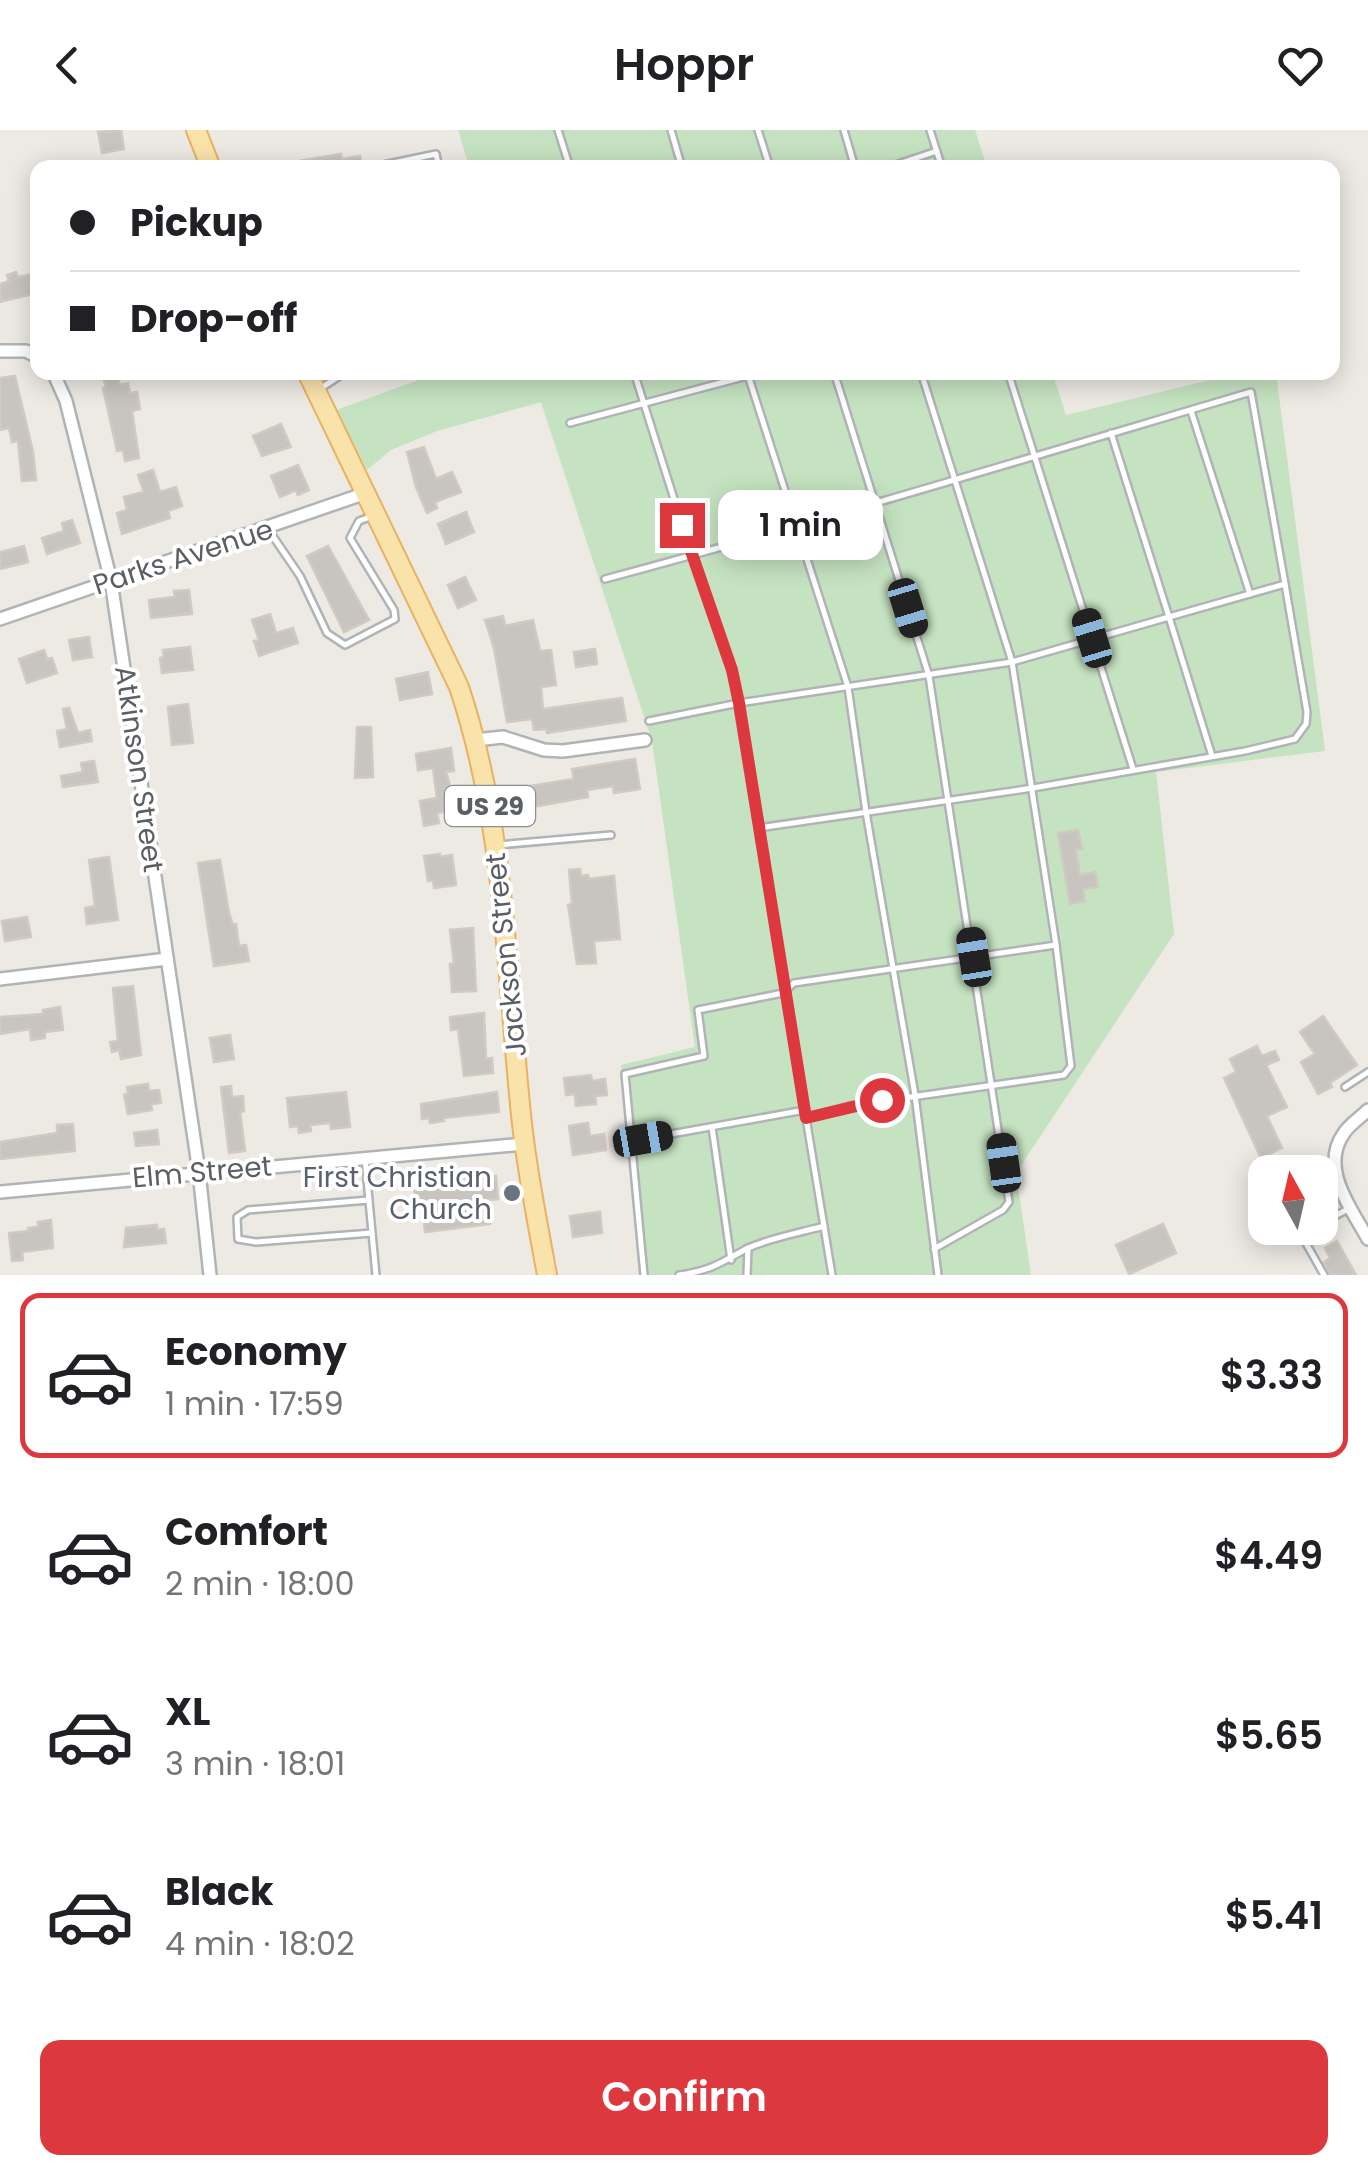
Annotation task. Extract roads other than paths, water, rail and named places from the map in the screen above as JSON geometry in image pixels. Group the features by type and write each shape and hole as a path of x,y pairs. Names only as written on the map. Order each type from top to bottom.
{"main road":[{"path":"196,130 208,160"},
{"name":"Jackson Street","path":"311,380 459,687 475,740 495,845 524,1144 546,1275"}],"street":[{"path":"0,351 30,353"},
{"name":"Atkinson Street","path":"57,380 66,401 111,581 199,1172 210,1275"},
{"name":"Parks Avenue","path":"0,619 366,493"},
{"path":"475,740 502,737 544,750 563,751 644,740"},
{"path":"0,979 167,960"},
{"path":"1368,1110 1344,1132 1334,1156 1337,1183 1368,1240"},
{"name":"Elm Street","path":"0,1192 524,1144"}],"lane":[{"path":"558,130 567,160"},
{"path":"671,130 680,160"},
{"path":"758,130 767,160"},
{"path":"844,130 853,160"},
{"path":"930,130 939,160"},
{"path":"910,160 936,151"},
{"path":"407,160 436,154 437,160"},
{"path":"316,392 334,380"},
{"path":"637,380 732,670 832,1275"},
{"path":"570,423 726,380"},
{"path":"750,380 848,687 915,1095 938,1275"},
{"path":"837,380 929,676 1010,1202 934,1249"},
{"path":"643,1139 1064,1074 1071,1066 1012,662 924,380"},
{"path":"1011,380 1132,769"},
{"path":"605,580 876,506 1251,392 1307,712 1306,724 1296,739 1032,788 758,828"},
{"path":"1191,410 1250,594"},
{"path":"1111,433 1212,756"},
{"path":"268,529 300,576 327,633 345,645 395,619 394,610 350,538 359,521 376,516"},
{"path":"649,721 739,703 1012,662 1285,584"},
{"path":"495,845 611,835"},
{"path":"644,1275 626,1074 704,1056 698,1010 784,993 794,983 1056,945"},
{"path":"1345,1087 1368,1072"},
{"path":"712,1127 731,1260"},
{"path":"365,1158 376,1275"},
{"path":"369,1200 248,1210 237,1217 238,1239 256,1242 372,1233"},
{"path":"1338,1214 1350,1208"},
{"path":"680,1275 702,1272 748,1248 824,1226"},
{"path":"1308,1245 1324,1275"},
{"path":"747,1275 748,1248"}],"place":[{"name":"First Christian Church","path":"512,1193"}]}
